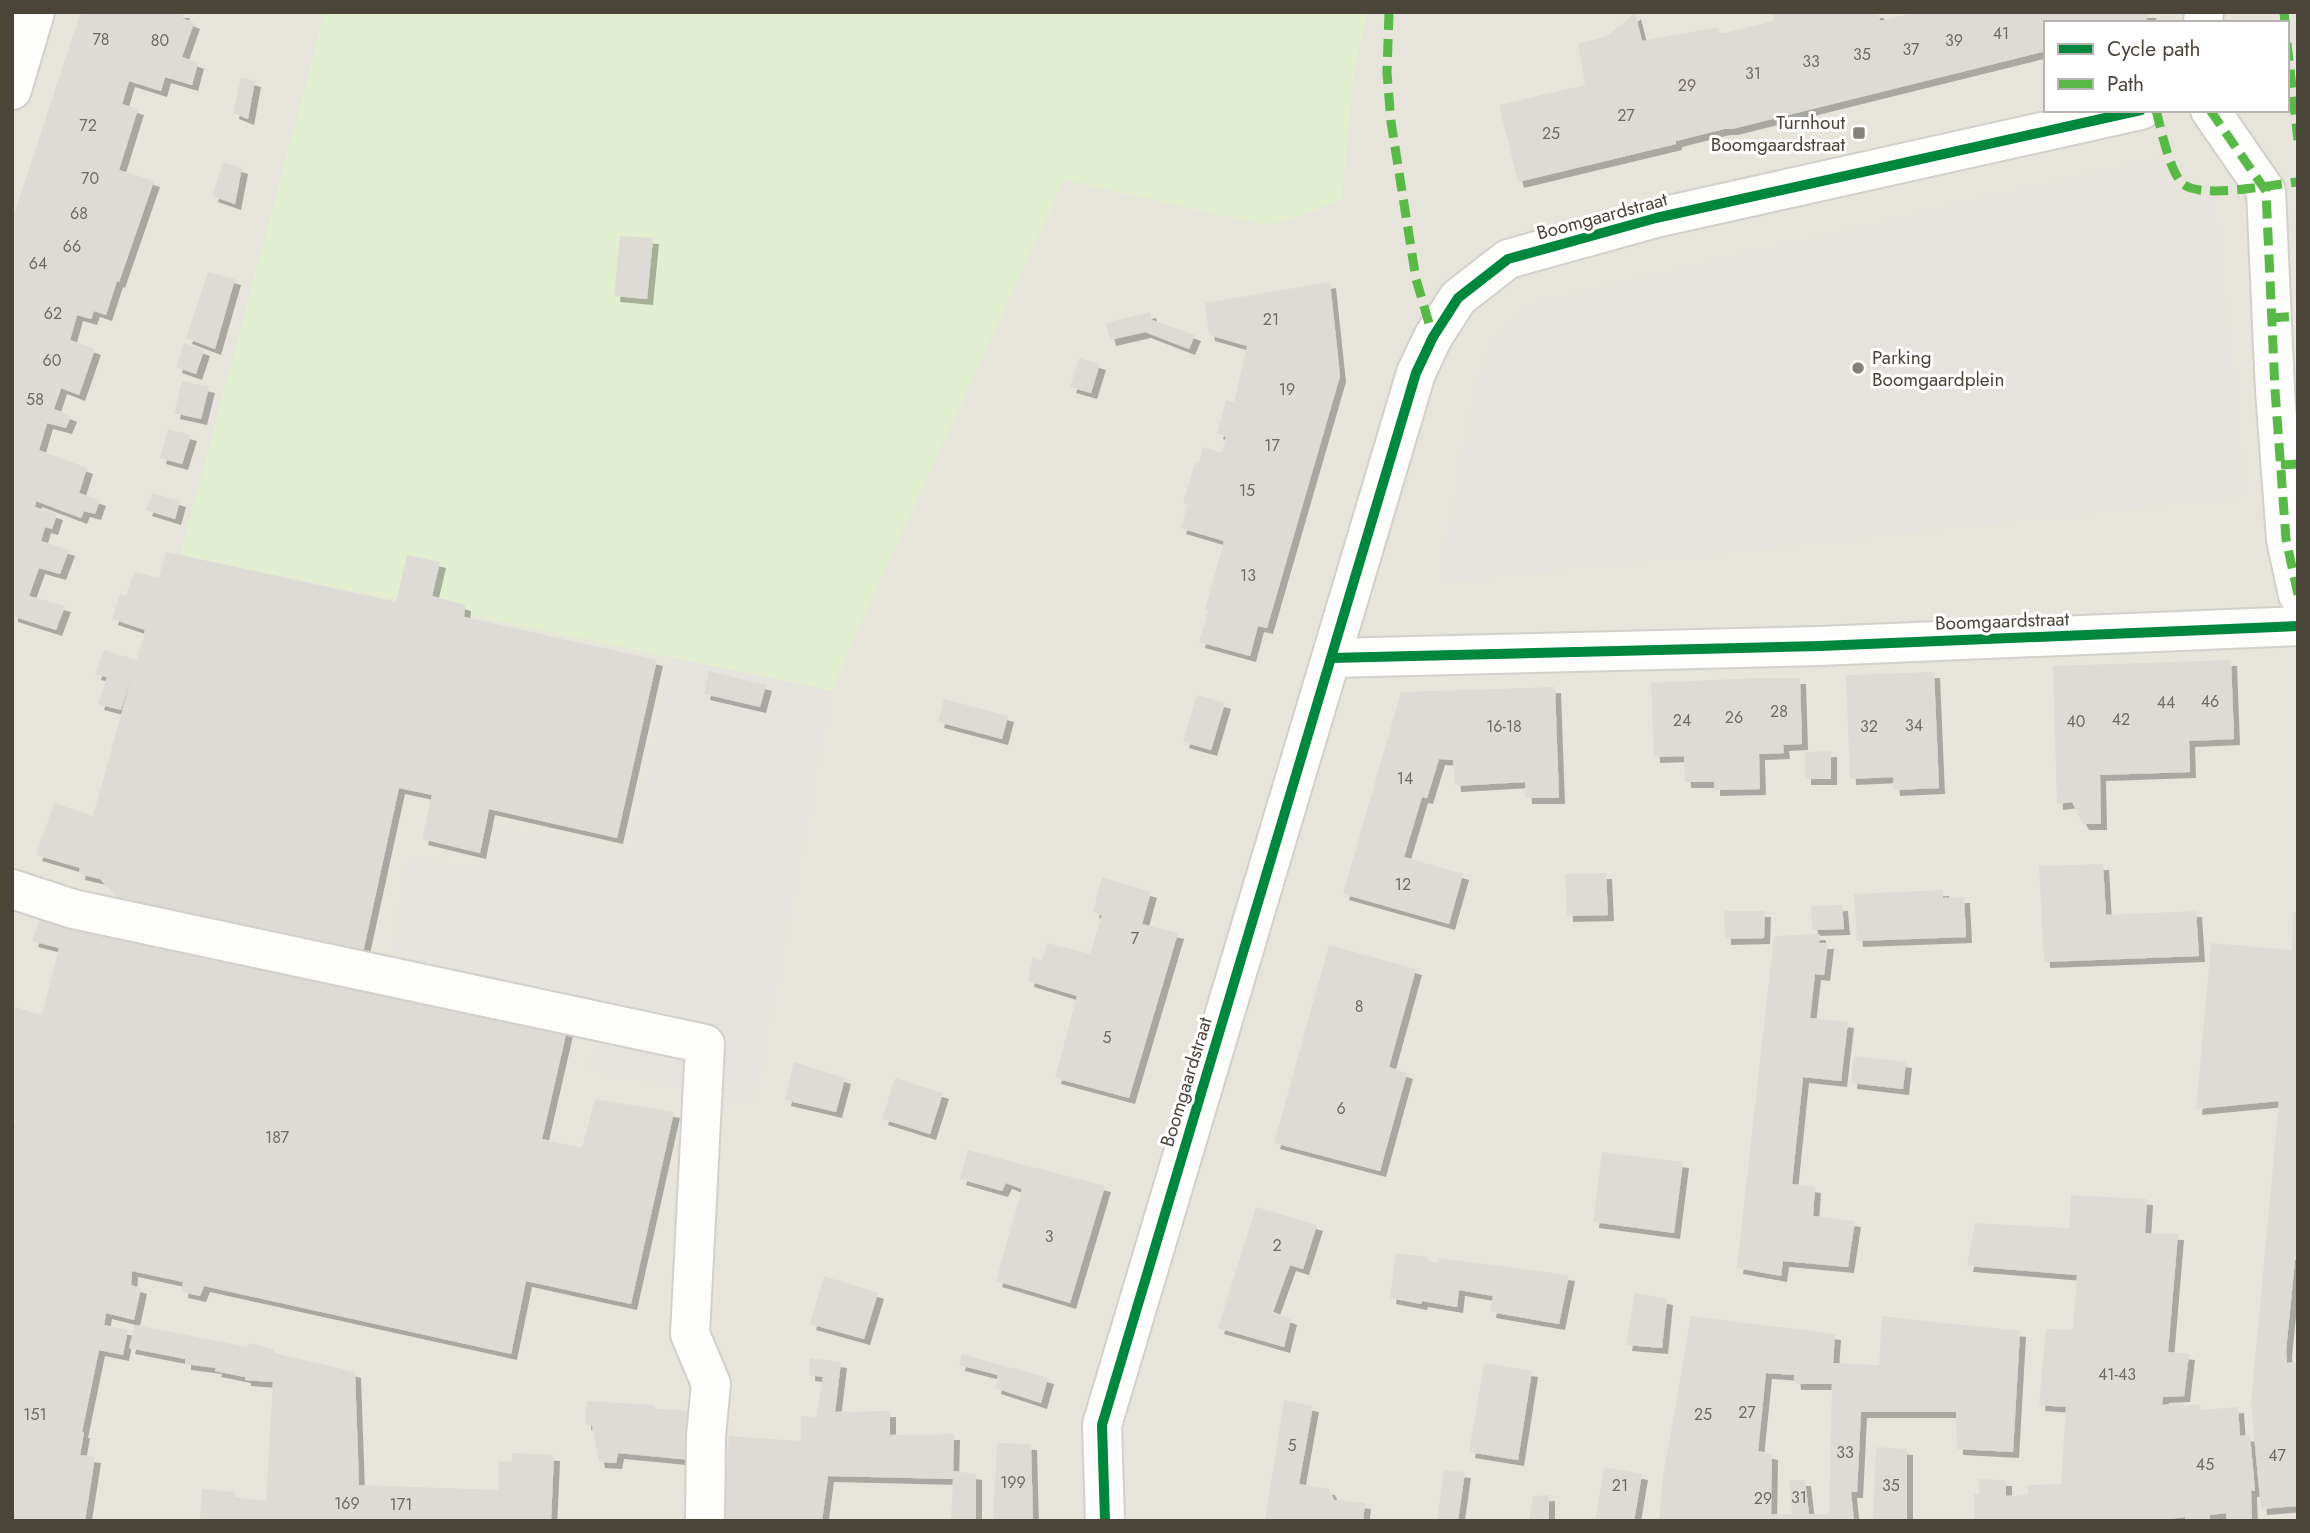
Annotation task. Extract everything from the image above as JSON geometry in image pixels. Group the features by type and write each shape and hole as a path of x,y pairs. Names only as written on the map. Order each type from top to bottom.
{"street":[{"path":"12,90 35,12"},
{"name":"Boomgaardstraat","path":"1105,1521 1101,1426 1416,373 1433,337 1458,298 1508,259 1656,218 2132,112"},
{"path":"2211,112 2266,191 2275,390 2286,539 2298,595"},
{"name":"Boomgaardstraat","path":"1331,658 1806,646 2298,626"},
{"path":"12,889 73,909 705,1044 691,1335 710,1384 706,1436 705,1521"}],"shaded area":[{"path":"12,12 2298,12 2298,1521 12,1521"},
{"name":"Parking Boomgaardplein","path":"2162,157 2179,202 2214,197 2246,496 1439,583 1475,393 1491,344 1508,321 1536,303"},
{"path":"673,658 832,691 754,1102 588,1070 602,1011 388,970 409,856 486,870 494,826 632,852"}],"green space":[{"path":"325,12 1367,12 1353,81 1342,199 1295,218 1265,225 1064,180 832,691 180,555"}],"building":[{"path":"81,12 184,12 182,18 194,23 182,57 198,63 192,85 165,77 161,91 129,81 122,104 138,109 119,170 154,181 106,315 94,311 91,319 77,315 70,340 95,349 79,395 61,388 54,409 71,416 66,428 47,423 39,450 87,468 79,493 100,500 95,514 84,511 81,518 36,501 35,507 57,514 52,529 45,527 41,541 69,550 60,574 39,568 29,596 65,606 56,630 12,616 12,220"},
{"path":"1773,12 1878,12 1880,21 1918,12 2151,12 2145,21 2044,21 2044,51 1518,182 1499,105 1585,85 1578,44 1607,36 1635,13 1642,41 1718,27 1720,34 1774,21"},
{"path":"241,77 255,81 248,119 233,113"},
{"path":"223,162 242,168 235,204 212,196"},
{"path":"620,236 653,238 647,299 614,296"},
{"path":"208,272 235,279 215,349 186,338"},
{"path":"1330,282 1340,376 1267,628 1258,626 1250,656 1199,642 1224,541 1180,528 1188,505 1183,503 1195,462 1199,463 1203,447 1222,453 1226,437 1217,433 1226,400 1234,402 1247,346 1209,335 1205,303"},
{"path":"1150,312 1152,320 1195,335 1189,349 1145,332 1110,340 1106,323"},
{"path":"184,343 204,350 196,374 176,367"},
{"path":"1079,358 1100,364 1091,393 1070,387"},
{"path":"182,381 209,387 201,419 174,413"},
{"path":"168,429 191,435 182,464 160,458"},
{"path":"152,493 180,501 175,519 146,510"},
{"path":"166,552 396,602 407,555 440,562 432,596 465,605 464,617 657,660 617,838 489,809 480,853 422,839 432,795 399,788 362,957 122,902 100,879 79,874 80,868 36,855 54,803 93,816 131,679 121,710 98,704 107,677 95,674 104,650 137,660 145,630 112,619 120,594 126,596 134,572 159,578"},
{"path":"2231,660 2234,739 2189,741 2190,772 2100,775 2101,824 2083,824 2072,802 2057,804 2053,666"},
{"path":"709,671 766,685 760,707 704,694"},
{"path":"1934,672 1939,788 1894,790 1893,777 1850,779 1846,675"},
{"path":"1800,678 1802,744 1783,745 1784,753 1759,754 1760,789 1714,790 1714,782 1685,782 1684,756 1654,757 1651,683"},
{"path":"1555,687 1559,798 1526,798 1525,782 1455,786 1453,760 1439,759 1427,798 1422,797 1404,857 1463,874 1449,924 1343,894 1401,692"},
{"path":"1197,695 1225,703 1211,750 1183,742"},
{"path":"944,699 1008,716 1002,739 938,722"},
{"path":"1831,751 1831,779 1805,779 1805,752"},
{"path":"2103,864 2106,915 2196,911 2199,956 2044,962 2039,866"},
{"path":"1606,873 1608,915 1567,916 1565,874"},
{"path":"1102,877 1151,892 1142,924 1178,933 1129,1098 1055,1078 1077,996 1028,981 1033,957 1042,961 1047,943 1090,954 1102,915 1093,912"},
{"path":"1943,890 1943,898 1964,897 1966,937 1857,941 1854,894"},
{"path":"1842,905 1844,929 1812,930 1811,906"},
{"path":"1724,911 1765,911 1764,938 1725,939"},
{"path":"2293,912 2298,912 2298,1260 2295,1260 2286,1351 2287,1363 2298,1362 2298,1506 2261,1509 2251,1403 2279,1101 2196,1109 2211,943 2292,950"},
{"path":"41,917 567,1030 542,1139 582,1148 595,1099 674,1112 631,1304 526,1281 511,1354 204,1286 200,1296 182,1292 183,1282 132,1271 131,1285 141,1288 134,1320 106,1313 104,1325 128,1330 123,1355 99,1350 82,1432 80,1455 95,1457 85,1521 12,1521 12,1129 16,1120 12,1119 12,1006 42,1015 59,948 32,941"},
{"path":"1820,934 1819,943 1828,943 1824,975 1815,974 1810,1018 1848,1022 1841,1081 1803,1077 1792,1184 1815,1187 1813,1216 1855,1221 1848,1267 1783,1261 1781,1276 1737,1268 1774,936"},
{"path":"1329,945 1416,969 1389,1067 1407,1073 1380,1171 1274,1143"},
{"path":"1854,1056 1906,1062 1903,1089 1851,1083"},
{"path":"794,1062 845,1078 836,1112 785,1100"},
{"path":"895,1078 943,1093 930,1134 882,1119"},
{"path":"968,1150 1105,1186 1070,1303 996,1281 1022,1189 1006,1183 1002,1191 960,1179"},
{"path":"1602,1152 1683,1162 1674,1233 1593,1222"},
{"path":"2071,1195 2147,1199 2145,1233 2178,1234 2168,1352 2189,1354 2184,1396 2163,1397 2162,1405 2200,1404 2201,1410 2238,1407 2240,1436 2250,1435 2255,1491 2251,1491 2252,1521 2227,1521 2226,1513 2210,1515 2210,1521 2185,1521 2185,1517 2152,1521 1974,1521 1974,1494 1979,1494 1979,1479 2006,1480 2006,1496 2028,1495 2028,1485 2061,1484 2066,1407 2039,1405 2046,1329 2073,1330 2077,1275 1967,1266 1975,1223 2069,1228"},
{"path":"1256,1207 1317,1225 1303,1269 1290,1265 1273,1312 1291,1319 1284,1347 1218,1328"},
{"path":"1396,1253 1428,1257 1427,1261 1438,1263 1439,1258 1569,1275 1559,1324 1490,1312 1493,1296 1459,1290 1457,1307 1390,1298"},
{"path":"824,1276 878,1293 864,1339 810,1324"},
{"path":"1635,1293 1667,1299 1662,1348 1626,1345"},
{"path":"1691,1316 1835,1334 1833,1363 1879,1365 1882,1316 2020,1331 2013,1452 1957,1449 1956,1412 1861,1412 1857,1492 1851,1492 1854,1521 1659,1521 1663,1477","holes":["1766,1373 1794,1375 1795,1384 1832,1384 1829,1514 1809,1514 1805,1480 1789,1480 1792,1514 1771,1514 1772,1454 1758,1451"]},
{"path":"135,1325 248,1347 248,1343 274,1349 274,1353 355,1372 359,1485 498,1490 499,1461 512,1462 512,1453 554,1455 551,1521 200,1521 202,1489 235,1492 235,1497 266,1501 273,1382 245,1380 245,1377 215,1371 216,1368 185,1364 185,1359 129,1348"},
{"path":"962,1354 1048,1378 1041,1403 995,1388 998,1375 959,1365"},
{"path":"810,1358 841,1362 835,1412 890,1411 890,1435 954,1434 953,1471 976,1474 976,1521 951,1521 953,1479 828,1476 822,1521 723,1521 729,1436 801,1441 801,1416 816,1417 823,1377 809,1375"},
{"path":"1484,1363 1532,1371 1518,1460 1469,1452"},
{"path":"1284,1400 1313,1406 1299,1484 1329,1489 1334,1500 1365,1503 1363,1521 1265,1521"},
{"path":"587,1401 655,1405 655,1409 695,1411 691,1460 618,1453 616,1463 599,1462 592,1425 585,1424"},
{"path":"997,1443 1031,1444 1033,1521 993,1521"},
{"path":"1876,1447 1907,1449 1907,1521 1873,1521"},
{"path":"1604,1467 1642,1474 1634,1521 1595,1521"},
{"path":"1444,1470 1465,1472 1458,1521 1437,1521"},
{"path":"1549,1495 1549,1521 1529,1521 1533,1496"}],"marked path":[{"path":"1389,12 1387,73 1391,122 1416,279 1433,337"},
{"path":"2284,12 2285,21"},
{"path":"2289,61 2298,140"},
{"path":"2157,112 2173,168 2181,182 2189,188 2218,191 2298,182"},
{"path":"2211,112 2266,191 2275,390 2286,539 2298,595"},
{"path":"2271,318 2298,316"},
{"path":"2281,465 2298,464"}],"cycle path":[{"path":"1105,1521 1102,1425 1416,373 1433,337 1458,298 1508,259 1656,218 2132,112"},
{"path":"1331,658 1820,646 2298,626"}],"place":[{"name":"Turnhout Boomgaardstraat","path":"1859,133"},
{"name":"Parking Boomgaardplein","path":"1858,368"}]}
